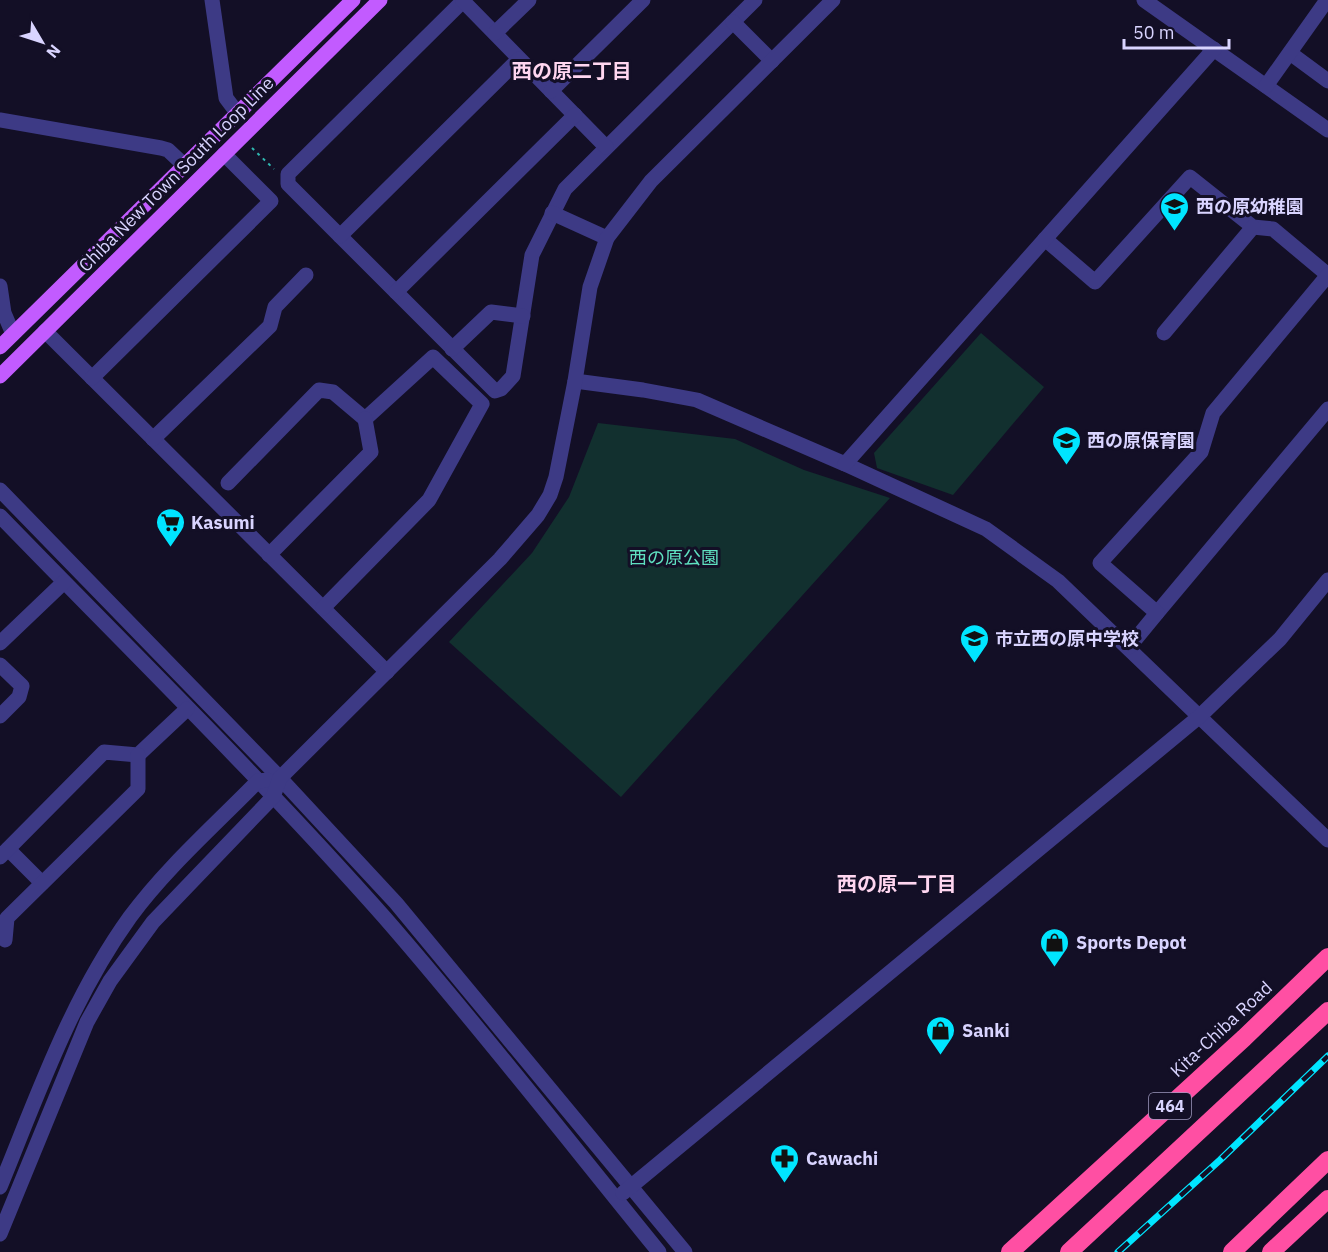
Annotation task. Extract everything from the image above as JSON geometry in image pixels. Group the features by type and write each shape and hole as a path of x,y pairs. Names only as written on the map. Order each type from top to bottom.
{"highway":[{"name":"Kita-Chiba Road","path":"1010,1252 1237,1045 1328,957"},
{"name":"464","path":"1069,1252 1328,1011"},
{"path":"1232,1252 1328,1160"},
{"path":"1271,1252 1328,1199"}],"main road":[{"name":"Chiba New Town South Loop Line","path":"0,347 352,0"},
{"name":"Chiba New Town South Loop Line","path":"0,376 380,0"}],"street":[{"path":"212,0 226,98 238,114"},
{"path":"606,147 463,0 288,174 288,184 490,387 495,391 501,389 513,376 532,255 565,189 755,0"},
{"path":"495,33 528,0"},
{"path":"551,91 643,0"},
{"path":"0,1234 87,1022 110,981 153,922 273,797 280,778 500,559 538,514 550,495 556,477 575,381 590,287 607,238 651,180 833,0"},
{"path":"1266,86 1327,0"},
{"path":"1148,1 1328,130"},
{"path":"733,22 772,61"},
{"path":"845,464 1214,49"},
{"path":"1290,53 1328,81"},
{"path":"340,236 519,59"},
{"path":"396,292 575,115"},
{"path":"0,120 161,148 168,150 184,165"},
{"path":"92,378 272,201 224,154"},
{"path":"1045,240 1095,282 1190,177 1253,226 1273,229 1328,275 1213,413 1201,452 1100,563 1157,613"},
{"path":"552,213 607,238"},
{"path":"1164,333 1253,226"},
{"path":"153,439 270,326 275,307 306,275"},
{"path":"0,286 4,313 14,334"},
{"path":"452,350 490,312 523,316"},
{"path":"45,331 387,672"},
{"path":"323,608 429,500 482,404 433,357 365,419"},
{"path":"575,381 697,400 845,464 986,529 1058,581 1328,840"},
{"path":"228,483 319,390 333,392 365,419 371,452 270,555"},
{"path":"1129,647 1328,410"},
{"path":"0,490 280,778 396,903 684,1252"},
{"path":"2,522 64,582 273,797 384,918 658,1252"},
{"path":"616,1199 1200,716 1280,639 1328,580"},
{"path":"0,644 64,582"},
{"path":"0,665 22,686 19,697 0,716"},
{"path":"5,940 7,918 138,789 138,756 188,709"},
{"path":"42,883 4,853 104,752 138,756"},
{"path":"0,1187 72,1012 95,971 131,916 258,782 280,778"}],"path":[{"path":"242,137 288,184"}],"green space":[{"path":"981,333 1044,387 953,495 877,468 874,453"},
{"name":"西の原公園","path":"598,423 735,439 804,470 890,498 621,797 449,642 532,553 569,497"}],"railway":[{"path":"1118,1252 1220,1160 1328,1056"}],"place":[{"name":"西の原幼稚園","path":"1175,232"},
{"name":"西の原保育園","path":"1066,466"},
{"name":"Kasumi","path":"170,548"},
{"name":"市立西の原中学校","path":"974,664"},
{"name":"Sports Depot","path":"1055,968"},
{"name":"Sanki","path":"941,1056"},
{"name":"Cawachi","path":"785,1184"}],"district":[{"name":"西の原二丁目","path":"572,70"},
{"name":"西の原一丁目","path":"897,883"}]}
